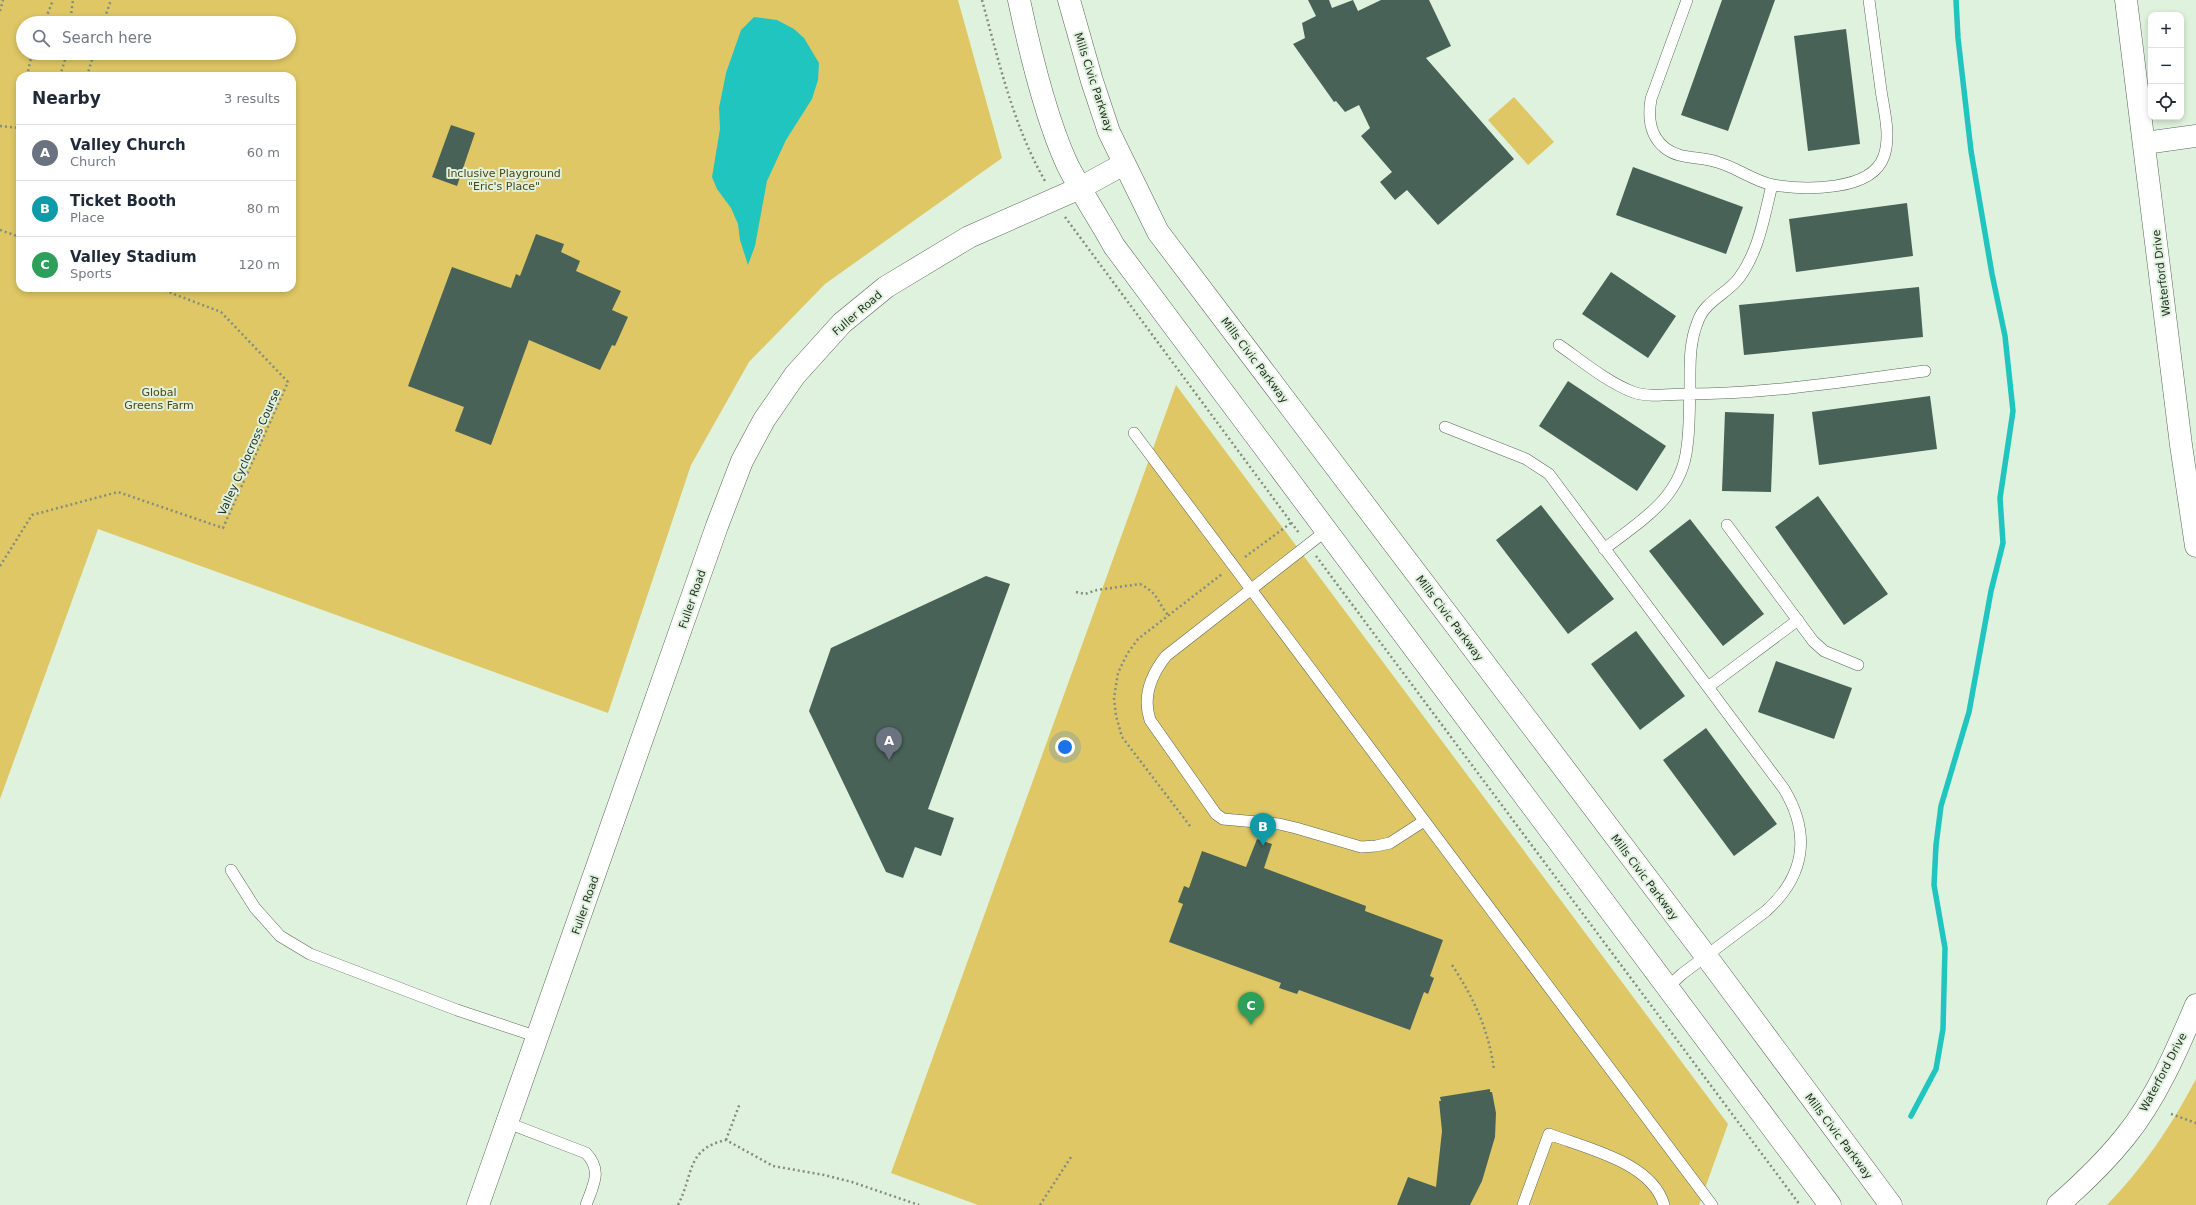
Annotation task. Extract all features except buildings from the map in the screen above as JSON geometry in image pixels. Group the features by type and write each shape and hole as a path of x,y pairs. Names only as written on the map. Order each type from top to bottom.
{"main road":[{"path":"1019,0 1028,41 1046,104 1067,163 1114,246 1830,1205"},
{"name":"Mills Civic Parkway","path":"1069,0 1092,81 1109,132 1158,232 1706,956 1891,1205"},
{"name":"Waterford Drive","path":"2126,0 2145,143 2181,445 2196,546"},
{"path":"2145,143 2196,136"},
{"name":"Fuller Road","path":"478,1205 717,526 742,461 764,420 795,375 842,323 886,287 970,237 1080,188 1124,164"},
{"name":"Waterford Drive","path":"2058,1205 2093,1173 2126,1137 2152,1096 2196,1005"}],"lane":[{"path":"1687,0 1651,99 1648,113 1650,126 1656,138 1665,148 1678,155 1717,162 1772,185 1820,187 1850,183 1865,178 1877,169 1884,157 1887,134 1870,0"},
{"path":"1604,549 1664,502 1675,486 1683,467 1688,448 1692,337 1698,319 1709,304 1738,280 1749,264 1758,243 1772,185"},
{"path":"1559,345 1620,386 1634,392 1689,394 1766,392 1925,371"},
{"path":"1445,427 1526,458 1549,474 1708,687 1793,804 1800,824 1801,845 1798,866 1790,885 1779,900 1668,987"},
{"path":"1134,433 1712,1205"},
{"path":"1727,525 1813,641 1824,651 1858,665"},
{"path":"1327,530 1166,656 1155,671 1148,689 1146,709 1150,720 1216,814 1223,819 1279,824 1361,847 1376,846 1390,842 1424,821"},
{"path":"1708,687 1798,620"},
{"path":"231,870 255,908 280,936 310,954 457,1010 538,1036"},
{"path":"508,1123 586,1153 594,1160 596,1177 586,1205"},
{"path":"1523,1205 1548,1134 1630,1165 1650,1183 1664,1205"}],"path":[{"path":"0,11 3,0"},
{"path":"47,16 53,0"},
{"path":"71,16 73,0"},
{"path":"105,16 111,0"},
{"path":"982,0 1009,101 1041,175"},
{"path":"27,72 30,60"},
{"path":"61,72 65,60"},
{"path":"88,72 92,60"},
{"path":"0,126 16,128"},
{"path":"1068,222 1800,1205"},
{"path":"0,230 16,236"},
{"name":"Valley Cyclocross Course","path":"0,566 32,515 118,492 224,528 288,382 221,312 168,292"},
{"path":"1076,592 1085,594 1096,590 1140,584 1158,597 1161,607 1168,615"},
{"path":"1452,965 1469,992 1483,1022 1491,1046 1494,1070"},
{"path":"726,1140 740,1103"},
{"path":"2171,1114 2196,1124"},
{"path":"678,1205 686,1191 693,1164 701,1150 713,1143 726,1140 773,1166 824,1175 852,1182 920,1205"},
{"path":"1040,1205 1071,1157"}],"green space":[{"path":"0,0 958,0 1002,158 825,284 749,362 691,465 608,713 98,529 0,799"},
{"path":"1514,97 1554,142 1528,165 1488,120"},
{"path":"1176,385 1728,1124 1699,1205 978,1205 891,1173"},
{"path":"2196,1079 2196,1205 2107,1205 2145,1161 2177,1113"}],"water":[{"path":"754,17 777,20 794,29 804,38 819,63 818,80 812,99 786,140 767,181 755,246 748,265 740,240 738,224 731,208 717,189 712,177 720,129 719,108 726,73 741,30"}],"waterway":[{"path":"1911,1116 1936,1069 1943,1029 1945,948 1934,885 1936,845 1941,806 1969,712 1991,591 2003,543 2000,498 2013,411 2005,336 1992,274 1971,151 1958,38 1956,0"}],"place":[{"name":"Valley Church","path":"889,760"},
{"name":"Ticket Booth","path":"1263,846"},
{"name":"Valley Stadium","path":"1251,1025"}],"park label":[{"name":"Inclusive Playground \"Eric's Place\"","path":"504,179"},
{"name":"Global Greens Farm","path":"159,398"}]}
